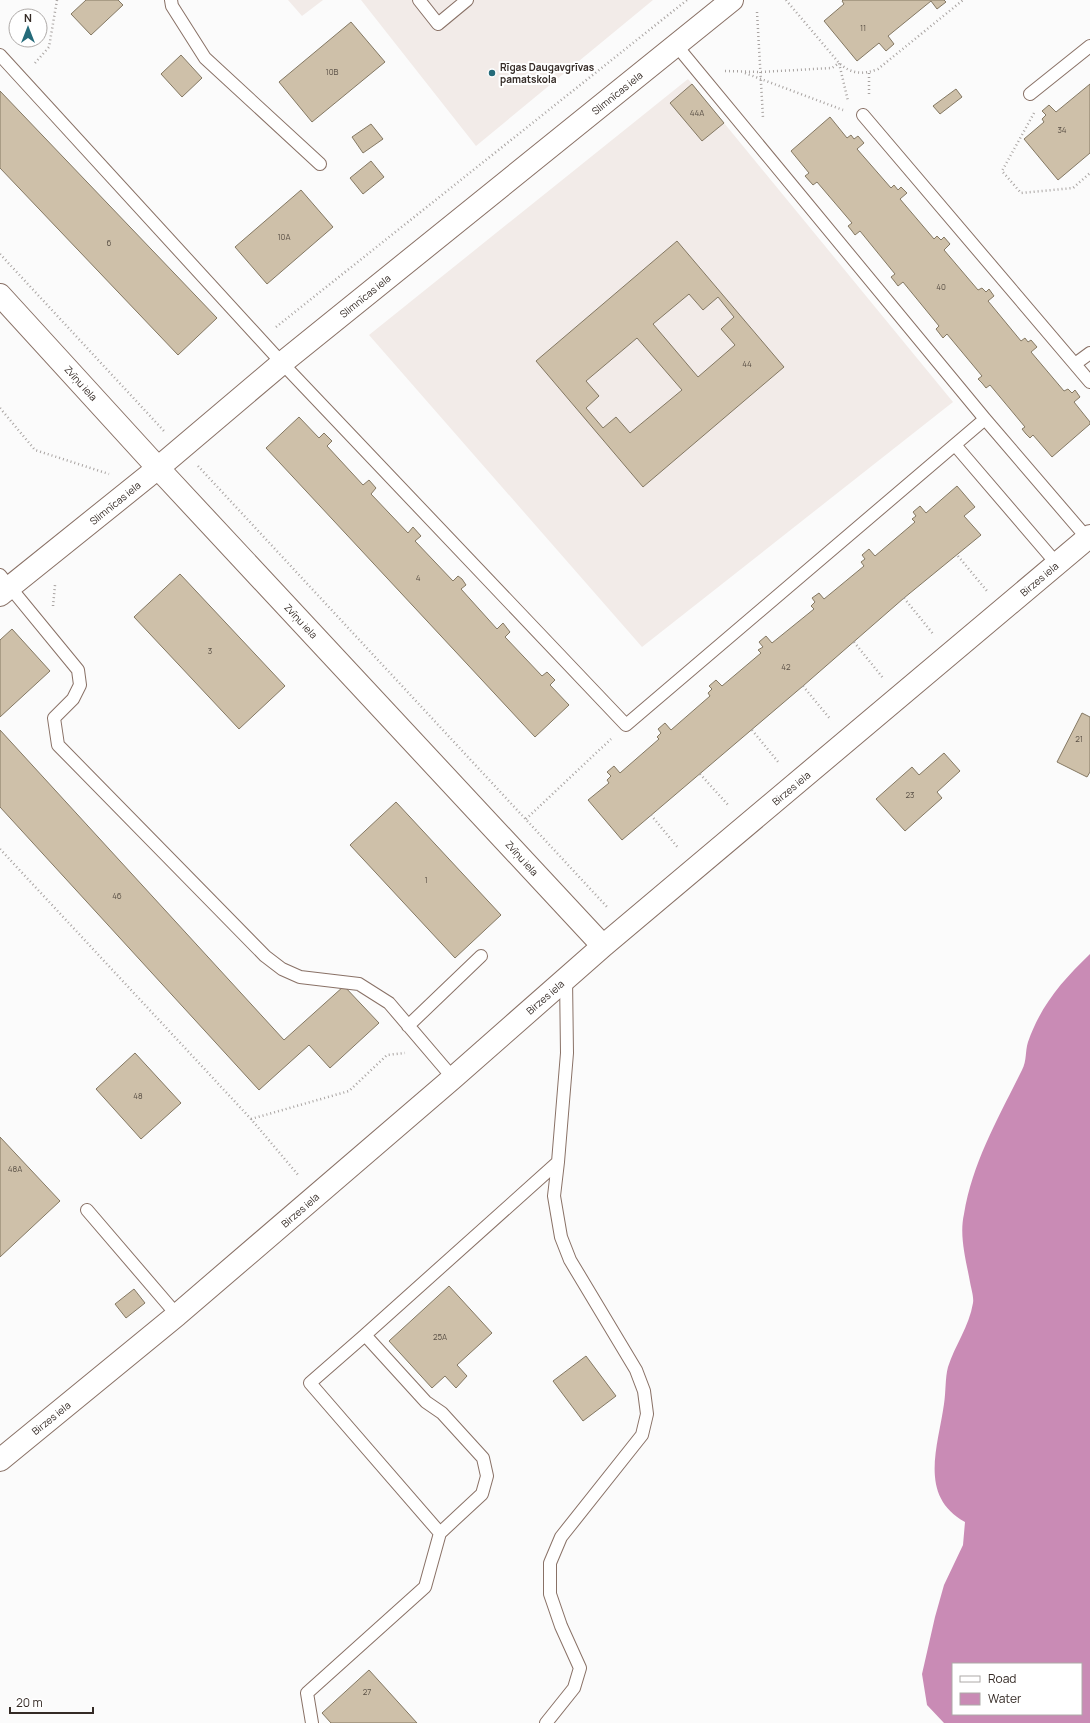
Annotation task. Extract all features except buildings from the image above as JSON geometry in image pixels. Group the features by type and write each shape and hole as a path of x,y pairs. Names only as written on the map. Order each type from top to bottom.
{"street":[{"name":"Slimnīcas iela","path":"3,586 58,549 158,468 282,363 732,0"},
{"name":"Zvīņu iela","path":"0,295 158,468 603,946"},
{"name":"Birzes iela","path":"0,1460 177,1315 453,1078 625,927 1089,537"}],"lane":[{"path":"171,0 172,6 206,58 320,164"},
{"path":"419,0 438,24 467,0"},
{"path":"676,45 985,419 1089,537"},
{"path":"1030,94 1090,46"},
{"path":"0,55 282,363 626,725 985,419"},
{"path":"857,114 1090,382"},
{"path":"1075,364 1090,353"},
{"path":"955,445 1057,564"},
{"path":"3,586 50,636 78,670 80,685 73,700 54,718 58,745 265,956 282,969 300,976 359,984 389,1003 453,1078"},
{"path":"408,1026 481,956"},
{"path":"546,1723 574,1688 580,1668 561,1626 550,1594 550,1563 561,1537 642,1435 647,1414 644,1391 636,1370 570,1260 561,1237 554,1196 567,1054 566,978"},
{"path":"440,1533 310,1383 558,1162"},
{"path":"87,1210 177,1315"},
{"path":"312,1723 307,1693 425,1587 440,1533 482,1494 487,1476 483,1458 442,1413 426,1402 365,1335"}],"path":[{"path":"22,79 49,47 57,0"},
{"path":"260,339 687,0"},
{"path":"786,0 839,63 848,71 869,72 878,69 963,0"},
{"path":"757,12 762,80 764,153"},
{"path":"694,68 761,72 832,68 839,63"},
{"path":"839,63 857,114"},
{"path":"742,72 857,114"},
{"path":"1030,94 1038,105 1002,171 1021,193 1073,188 1090,173"},
{"path":"0,254 625,927"},
{"path":"0,408 35,450 138,484"},
{"path":"50,636 58,549"},
{"path":"958,556 989,594"},
{"path":"904,598 937,638"},
{"path":"854,642 886,681"},
{"path":"803,686 834,724"},
{"path":"505,839 626,725"},
{"path":"752,730 783,768"},
{"path":"700,774 733,811"},
{"path":"651,815 684,855"},
{"path":"0,849 251,1119 316,1196"},
{"path":"251,1119 349,1090 387,1055 428,1049"}],"shaded area":[{"path":"288,0 323,0 302,16"},
{"name":"Rīgas Daugavgrīvas pamatskola","path":"361,0 653,0 476,146"},
{"path":"688,79 953,402 642,647 369,335"}],"water":[{"path":"1090,954 1090,1723 944,1723 927,1705 922,1674 944,1585 963,1545 965,1522 950,1511 941,1499 936,1485 935,1469 948,1367 965,1328 973,1303 973,1295 965,1257 962,1231 964,1214 968,1195 980,1158 996,1122 1024,1067 1027,1045 1033,1029 1039,1016 1053,994"}],"place":[{"name":"Rīgas Daugavgrīvas pamatskola","path":"492,73"}]}
